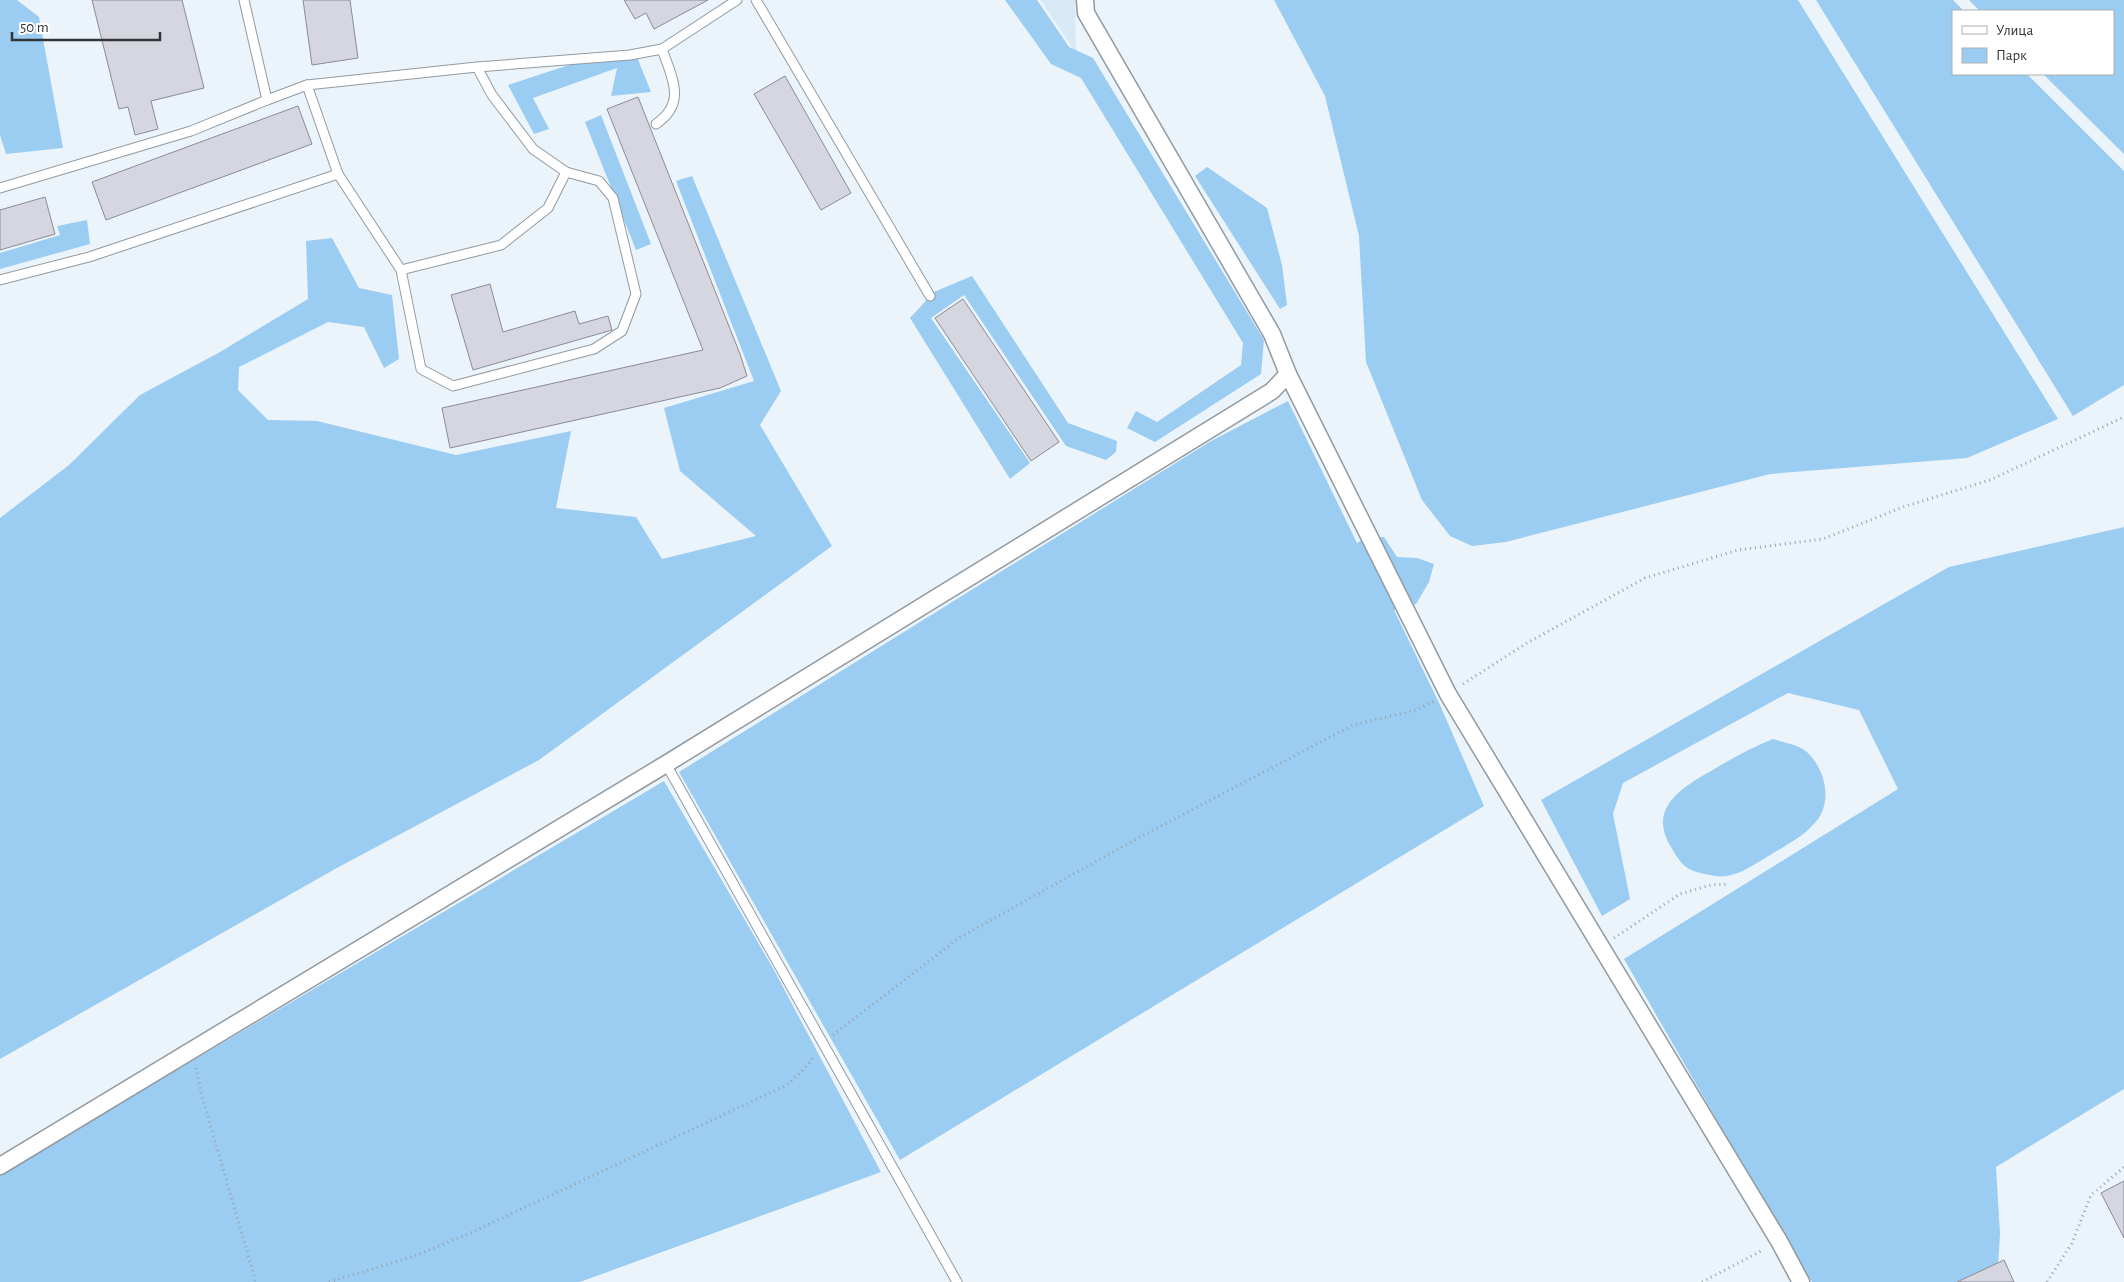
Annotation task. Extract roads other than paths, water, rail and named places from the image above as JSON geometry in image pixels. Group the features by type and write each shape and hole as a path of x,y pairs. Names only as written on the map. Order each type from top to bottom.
{"street":[{"path":"1085,0 1086,12 1272,334 1288,374 1448,694 1779,1241 1801,1282"},
{"path":"0,1166 666,764 1272,391 1288,374"}],"lane":[{"path":"244,0 267,100"},
{"path":"0,188 190,131 307,85 477,67 630,55 662,49 737,0"},
{"path":"756,0 930,296"},
{"path":"656,124 667,116 675,101 675,86 662,49"},
{"path":"307,85 338,174 401,270 421,369 453,386 594,350 622,331 636,294 613,198 598,180 566,172 532,149 492,95 477,67"},
{"path":"401,270 501,245 548,208 566,172"},
{"path":"0,280 89,257 338,174"},
{"path":"666,764 957,1282"}]}
